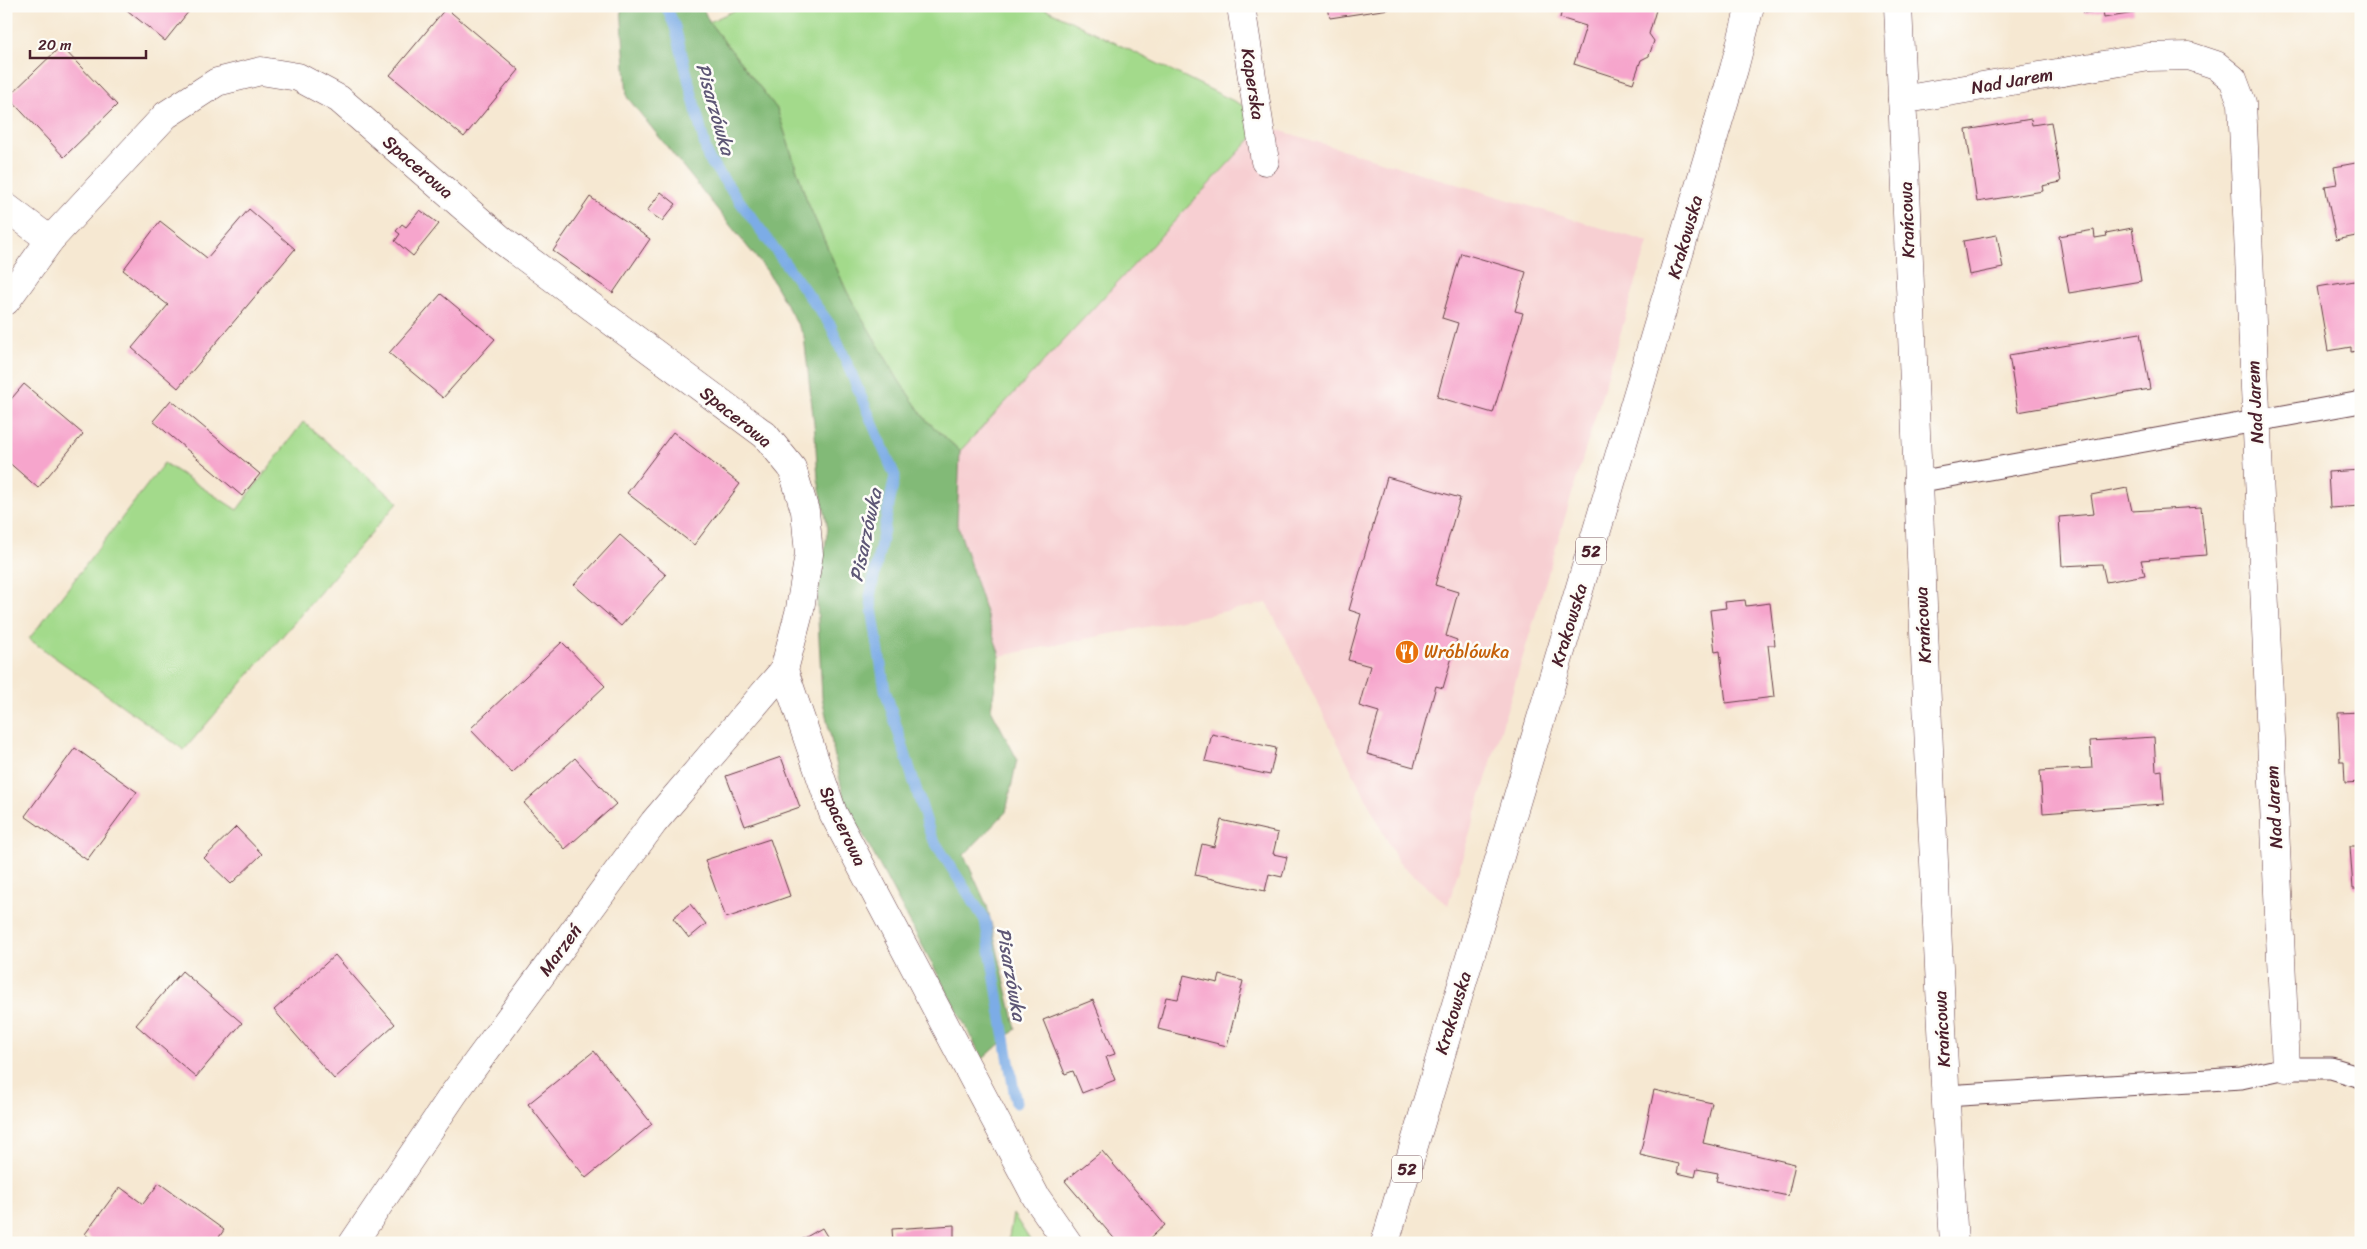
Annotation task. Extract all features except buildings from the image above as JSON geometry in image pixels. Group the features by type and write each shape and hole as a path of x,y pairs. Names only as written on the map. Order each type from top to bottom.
{"street":[{"name":"Kaperska","path":"1241,6 1265,161"},
{"name":"Krakowska","path":"1385,1243 1734,70 1750,6"},
{"name":"Krańcowa","path":"1898,6 1917,482 1945,1096 1954,1243"},
{"name":"Nad Jarem","path":"1902,100 2149,57 2189,56 2216,65 2233,79 2242,103 2286,1068"},
{"name":"Spacerowa","path":"6,302 50,240 166,115 217,82 261,71 298,77 340,99 503,241 765,435 792,468 805,510 809,554 800,609 784,670 833,813 1036,1197 1068,1243"},
{"path":"6,207 50,240"},
{"name":"Marzeń","path":"353,1243 455,1092 654,822 784,670"}],"lane":[{"path":"1917,482 2361,402"},
{"path":"1945,1096 2241,1078 2286,1068 2331,1068 2361,1076"}],"shaded area":[{"path":"1268,127 1648,242 1448,905 1398,862 1267,603 1000,656 957,523 960,451 1253,137"}],"green space":[{"path":"621,6 702,6 709,22 777,109 807,201 847,292 899,381 926,420 960,451 957,523 1000,656 991,709 1017,759 1006,812 964,855 987,906 1016,1029 983,1059 844,799 822,697 817,600 828,528 818,479 804,336 767,271 627,97"},
{"path":"744,6 1040,6 1248,108 1253,137 960,451 926,420 899,381 847,292 807,201 777,109 709,22"},
{"path":"303,422 398,502 184,750 29,639 164,463 237,510"},
{"path":"1013,1214 1032,1243 1008,1243"}],"waterway":[{"name":"Pisarzówka","path":"666,6 675,27 708,158 831,326 895,476 870,596 885,690 931,836 985,920 1016,1103"}],"place":[{"name":"Wróblówka","path":"1407,652"}]}
